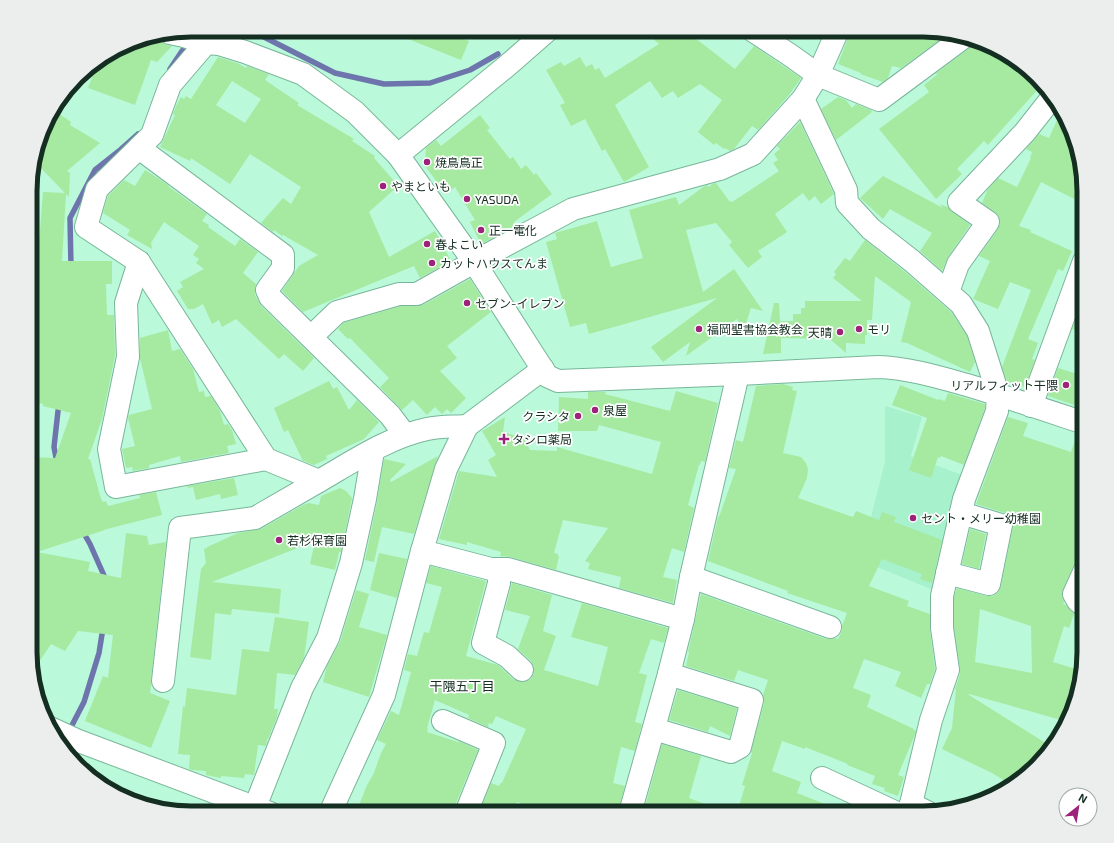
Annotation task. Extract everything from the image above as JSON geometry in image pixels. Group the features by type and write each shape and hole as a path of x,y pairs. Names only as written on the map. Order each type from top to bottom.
{"street":[{"path":"266,459 138,262 86,227 97,189 152,135 170,85 217,37 245,52 303,74 355,112 398,156 474,262 547,376 558,381 878,367 896,368 941,378 998,394 1077,421"},
{"path":"398,156 540,37"},
{"path":"763,37 818,75 879,100 959,41"},
{"path":"311,338 337,312 399,294 417,294 572,209 720,169 753,154 803,99 818,75 835,37"},
{"path":"803,99 846,190 847,203 871,229 912,261 961,304 978,331 998,394 997,411 964,499 942,596 942,628 948,670 931,720 911,806"},
{"path":"948,292 958,264 988,222 959,202 1025,132 1049,102"},
{"path":"139,148 283,255 283,268 266,290 270,297 390,415 405,436"},
{"path":"138,262 126,303 128,357 109,449 116,487 266,459 319,481"},
{"path":"1031,406 1077,280"},
{"path":"333,806 384,695 422,551 446,468 467,426 543,369"},
{"path":"632,806 683,619 691,577 738,374"},
{"path":"163,682 180,528 255,518 373,451 405,436 428,429 467,426"},
{"path":"252,806 302,688 328,638 351,564 373,451"},
{"path":"947,573 988,584 1001,525 961,513"},
{"path":"422,551 491,569 508,569 683,619"},
{"path":"499,569 499,583 483,643 507,656 522,670"},
{"path":"691,577 830,627"},
{"path":"1077,587 1074,594 1077,600"},
{"path":"654,729 731,752 740,747 752,700 669,674"},
{"path":"443,721 494,743 469,806"},
{"path":"61,733 244,806"},
{"path":"822,778 899,806"}],"shaded area":[{"name":"セント・メリー幼稚園","path":"885,406 922,417 911,456 965,476 938,592 860,560 885,462"}],"building":[{"path":"403,37 459,37 469,41 461,60"},
{"path":"650,37 696,37 695,38 735,69 754,46 801,78 789,95 758,130 752,126 734,149 730,151 725,148 724,149 716,143 714,145 698,132 722,100 700,84 678,98 673,91 662,98 650,81 615,105 649,167 624,182 605,149 602,151 585,119 571,126 560,105 565,103 546,70 561,62 564,66 580,57 586,67 592,64 595,70 599,68 605,78 659,44"},
{"path":"848,37 943,38 901,68 892,66 888,78 883,82 838,64"},
{"path":"157,41 172,46 157,62 151,60 135,105 88,88 95,71 123,53 141,45"},
{"path":"973,45 1009,63 1025,75 1039,89 988,145 984,141 957,169 962,174 936,199 879,129 929,92 924,85 938,74 935,74"},
{"path":"218,57 237,63 246,68 247,66 269,74 265,80 299,103 297,105 354,139 352,141 375,156 374,158 396,183 395,185 397,187 369,212 389,257 435,231 451,261 420,278 414,266 303,312 282,291 299,266 318,255 283,235 282,236 274,230 273,232 261,223 283,198 291,204 301,187 250,154 230,184 191,158 190,161 160,147 175,115 173,114 181,97 184,99 186,96 191,99","holes":["232,81 261,99 245,123 216,105"]},
{"path":"838,97 846,100 852,108 856,104 871,110 872,112 836,140 821,109"},
{"path":"58,113 71,122 70,125 100,143 67,171 70,173 69,197 66,194 62,261 112,261 112,284 106,284 107,315 114,315 115,356 102,419 88,459 90,459 101,499 103,502 106,501 108,506 140,498 139,495 156,492 162,515 103,530 105,530 37,552 37,457 55,458 71,413 43,406 43,404 37,402 37,256 43,192 65,193 39,166 45,141"},
{"path":"480,115 490,128 487,130 510,159 513,157 521,169 526,165 534,175 536,173 552,194 514,222 516,225 481,244 470,222 475,220 455,187 446,194 425,166 426,148 436,140 441,146"},
{"path":"1058,118 1072,151 1076,171 1077,200 1041,182 1019,226 1031,230 1030,232 1072,251 1063,271 1058,269 1028,339 1038,343 1032,359 1035,360 1025,387 1007,381 1002,367 1031,290 1010,282 998,309 973,299 990,261 979,256 1000,224 999,217 995,212 982,203 988,189 998,178 1017,187 1031,158 1032,152 1026,149 1039,134 1049,138"},
{"path":"800,122 834,194 821,204 815,196 809,201 803,193 775,214 787,232 758,251 762,257 748,268 729,245 732,242 716,223 686,230 703,292 734,269 763,311 751,308 744,330 737,319 686,356 690,342 663,362 651,347 717,298 589,334 586,323 570,327 546,242 557,239 555,233 597,221 611,267 643,258 629,210 676,197 679,205 703,187 707,185 709,187 716,183 730,202 732,202 779,171 773,163 778,160 774,154 780,149 777,146"},
{"path":"145,170 207,214 202,221 209,225 208,227 235,246 240,239 258,252 243,273 256,284 255,295 261,306 314,358 303,371 284,354 279,359 236,319 222,327 219,320 212,324 203,304 194,309 188,309 177,291 183,287 180,282 204,269 196,263 199,259 193,255 199,246 164,222 151,243 152,249 127,235 130,230 103,213 108,196 124,180 135,186"},
{"path":"883,176 943,208 940,204 949,208 952,212 970,225 948,257 942,271 920,251 932,233 890,209 883,219 860,198"},
{"path":"865,240 904,271 951,312 967,336 975,362 970,372 907,343 901,342 911,302 875,276 872,320 867,320 867,335 865,335 865,344 846,343 846,353 830,339 781,338 781,353 763,354 774,303 779,303 780,321 793,321 793,314 801,314 801,308 805,308 805,301 862,301 833,278 836,274 834,272 845,258 850,261"},
{"path":"470,279 491,312 447,346 457,358 440,371 466,398 451,413 447,409 442,414 435,407 427,415 413,400 402,410 380,387 389,378 350,338 348,339 338,329 343,323 401,306 423,305"},
{"path":"1077,316 1077,331 1072,329"},
{"path":"168,330 172,351 180,349 193,369 199,392 204,391 205,397 211,396 220,411 224,425 228,424 232,430 236,444 227,446 229,453 181,462 180,456 149,465 149,468 133,471 132,467 126,468 122,449 135,446 128,418 129,415 152,409 140,358 140,338"},
{"name":"リアルフィット干隈","path":"1058,368 1077,374 1077,406 1048,396"},
{"path":"329,381 333,389 337,387 349,410 357,400 379,422 364,439 326,456 327,459 314,465 303,461 288,430 284,432 274,408"},
{"path":"783,384 793,387 792,390 797,391 783,453 801,457 806,463 808,469 807,478 798,498 853,517 856,511 879,520 882,512 896,517 894,522 942,540 932,583 920,579 922,574 882,559 869,586 909,601 907,606 930,614 930,630 935,669 930,684 927,684 921,698 895,686 901,672 864,659 853,688 871,695 867,707 916,731 898,775 904,777 898,796 884,791 885,788 872,784 875,776 805,747 805,749 782,741 772,771 801,782 797,793 830,806 739,806 745,786 742,785 752,753 751,752 764,703 763,695 768,680 738,670 734,681 686,666 701,594 826,639 838,639 847,613 787,593 788,591 708,561 718,517 736,469 729,468 736,440 743,442 756,386"},
{"path":"900,385 938,400 945,401 948,393 985,404 985,408 964,465 941,456 940,458 938,457 931,478 909,470 927,418 892,405"},
{"path":"676,391 718,403 705,462 701,461 699,465 688,505 694,508 684,552 672,548 663,577 677,580 673,603 619,588 621,577 588,569 590,563 585,561 608,528 563,520 554,553 558,554 559,556 556,570 511,557 500,556 501,552 467,542 467,545 439,539 459,471 497,477 488,460 496,455 482,431 505,417 503,432 524,438 530,450 557,451 557,447 652,474 661,442 599,425 597,431 558,431 559,397 588,399 588,392 606,392 605,394 670,411"},
{"path":"1008,417 1028,423 1023,436 1071,452 1077,434 1077,562 1073,567 1062,594 1063,604 1066,605 1074,614 1069,628 1064,626 1053,662 1076,669 1061,720 969,694 1047,744 1025,768 1006,782 992,773 942,749 952,728 955,689 960,674 954,627 954,597 957,588 986,596 993,596 998,593 1001,586 1013,527 1013,521 1010,516 976,504","holes":["980,609 1031,626 1032,673 975,662"]},
{"path":"438,456 414,534 382,527 374,562 365,560 384,459 406,464 390,480 391,482"},
{"path":"234,478 238,495 221,499 220,494 196,500 193,487 188,488 187,486"},
{"path":"340,488 346,491 352,498 341,552 339,552 335,570 310,564 315,541 212,582 281,589 279,614 232,609 231,615 215,613 211,660 190,657 201,569 206,563 204,549 238,533 261,529 303,505 309,503 319,505 321,496"},
{"path":"970,529 986,534 979,569 962,564"},
{"path":"126,533 147,536 149,545 166,542 150,693 170,701 151,748 85,721 103,676 108,678 113,635 78,631 65,651 51,644 37,665 37,552 90,562 88,571 121,578"},
{"path":"379,553 407,559 397,598 370,590"},
{"path":"431,566 486,581 466,656 498,665 513,679 519,682 525,682 531,679 534,673 534,667 531,661 518,649 530,616 505,610 512,583 552,595 543,631 556,636 544,670 598,686 608,647 571,637 582,603 668,628 664,643 651,639 639,673 647,675 635,722 642,724 635,751 621,747 613,783 625,786 620,806 528,806 517,802 515,806 482,806 491,783 499,786 502,783 526,729 496,716 492,724 489,723 488,727 468,718 469,715 435,700 427,732 458,742 459,741 478,750 455,806 359,806 386,744 377,740 391,711 399,715 411,672 404,670 408,654 417,656 424,632 429,633 442,587 426,583"},
{"path":"356,590 369,594 359,627 387,635 369,697 323,682 327,666 340,642"},
{"path":"275,617 309,622 304,658 295,675 277,673 274,709 278,709 277,717 267,739 266,746 258,745 254,775 245,774 244,778 221,776 221,778 206,775 206,771 189,769 190,755 178,754 183,706 185,707 187,688 236,695 242,649 269,652"},
{"path":"678,690 737,708 730,736 710,726 708,732 669,720"},
{"path":"662,744 701,756 689,798 710,806 645,806"}],"waterway":[{"path":"264,37 335,73 384,84 430,83 470,70 498,54"},
{"path":"170,69 182,51 190,43"},
{"path":"71,267 70,218 95,170 138,134"},
{"path":"57,463 54,447 60,404"},
{"path":"82,530 106,580"},
{"path":"69,731 84,702 99,653 103,628"}],"place":[{"name":"焼鳥鳥正","path":"427,162"},
{"name":"やまといも","path":"383,186"},
{"name":"YASUDA","path":"467,199"},
{"name":"正一電化","path":"481,230"},
{"name":"春よこい","path":"427,244"},
{"name":"カットハウスてんま","path":"432,263"},
{"name":"セブン-イレブン","path":"467,303"},
{"name":"福岡聖書協会教会","path":"699,329"},
{"name":"モリ","path":"859,329"},
{"name":"天晴","path":"840,332"},
{"name":"リアルフィット干隈","path":"1066,385"},
{"name":"泉屋","path":"595,410"},
{"name":"クラシタ","path":"578,416"},
{"name":"タシロ薬局","path":"504,439"},
{"name":"セント・メリー幼稚園","path":"913,518"},
{"name":"若杉保育園","path":"279,540"}],"district":[{"name":"干隈五丁目","path":"462,686"}]}
